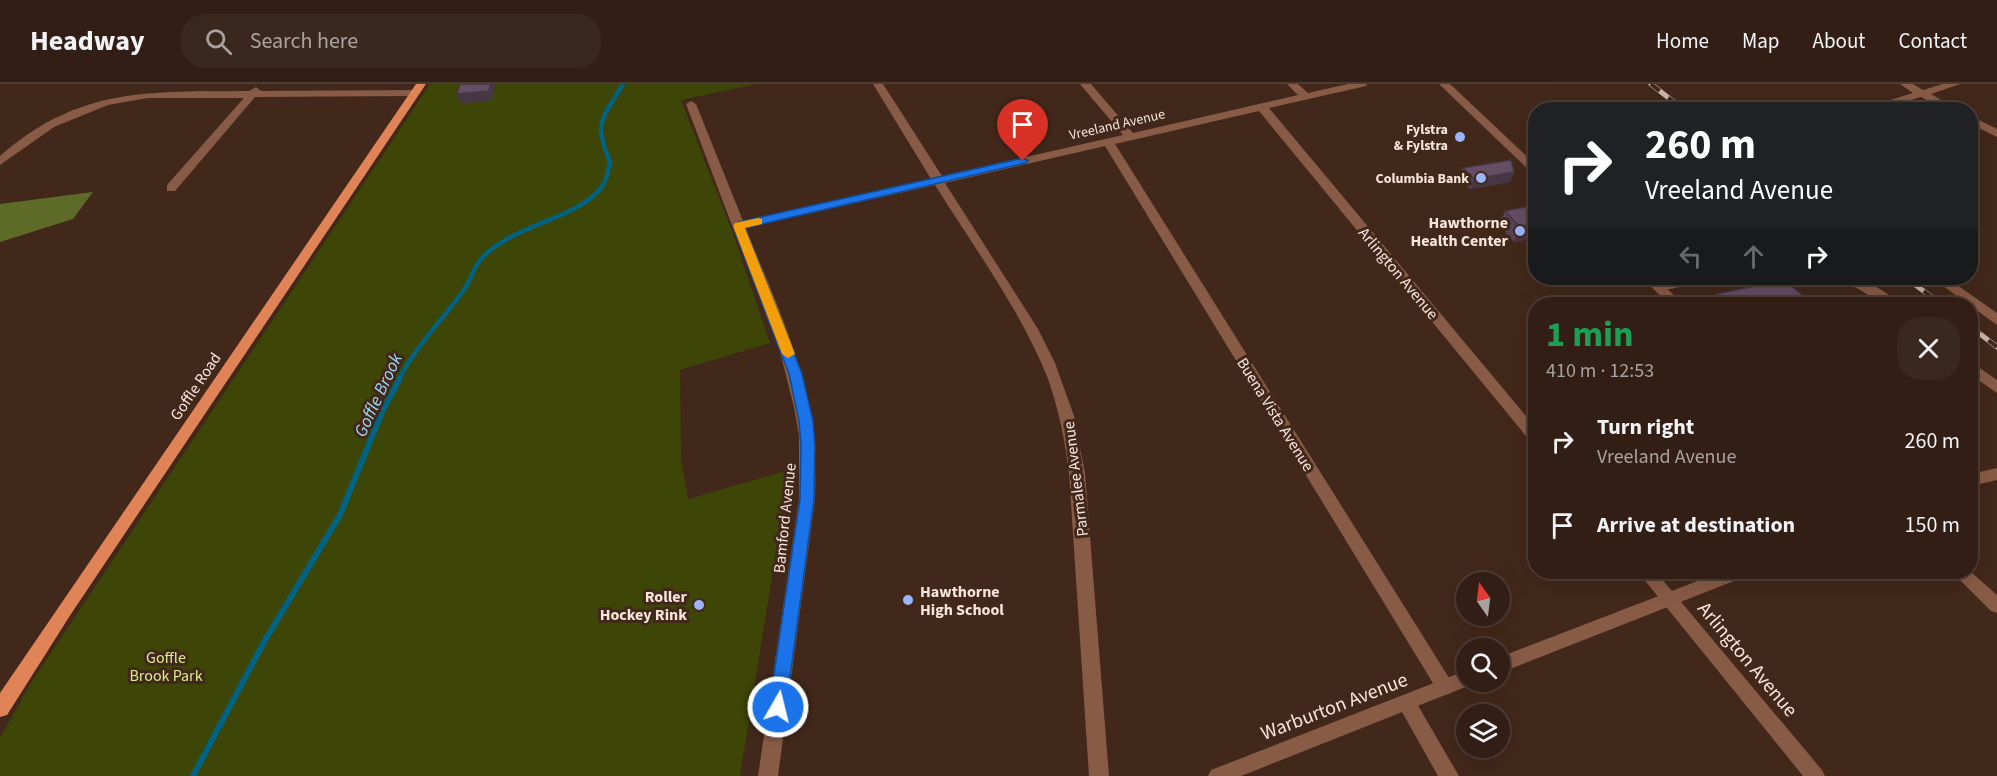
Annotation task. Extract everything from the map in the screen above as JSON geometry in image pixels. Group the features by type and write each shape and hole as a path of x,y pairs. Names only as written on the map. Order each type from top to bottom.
{"main road":[{"name":"Goffle Road","path":"0,709 65,609 418,89"}],"street":[{"path":"171,188 261,84"},
{"name":"Parmalee Avenue","path":"878,84 1031,329 1044,353 1063,400 1070,425 1077,472 1099,776"},
{"path":"1085,84 1131,136"},
{"path":"1292,84 1306,97"},
{"name":"Vreeland Avenue","path":"739,226 1362,84"},
{"path":"1444,84 1528,163"},
{"path":"1905,84 1938,102"},
{"path":"1891,102 1955,84"},
{"path":"0,162 24,140 46,126 101,103 148,95 418,89"},
{"name":"Bamford Avenue","path":"691,104 795,374 806,421 807,499 768,776"},
{"name":"Arlington Avenue","path":"1262,107 1528,428"},
{"path":"1978,123 1997,134"},
{"name":"Buena Vista Avenue","path":"1108,142 1444,687"},
{"path":"1659,287 1670,285"},
{"path":"1858,285 1882,297"},
{"path":"1949,285 1965,297"},
{"path":"1659,287 1670,297"},
{"path":"1978,306 1997,320"},
{"path":"1978,373 1997,388"},
{"path":"1978,478 1997,474"},
{"name":"Arlington Avenue","path":"1652,579 1815,776"},
{"path":"1510,661 1720,579"},
{"path":"1968,579 1997,606"},
{"name":"Warburton Avenue","path":"1218,776 1456,682"},
{"path":"1406,703 1449,776"}],"green space":[{"name":"Goffle Brook Park","path":"430,84 757,84 681,100 732,231 770,343 680,370 681,459 688,499 789,470 740,776 0,776 0,738 31,683"},
{"path":"93,192 73,219 0,242 0,204"}],"building":[{"path":"460,84 491,84 489,91 457,94"},
{"path":"1511,160 1514,172 1474,179 1463,168"},
{"path":"1528,207 1528,226 1520,227 1505,211"},
{"path":"1760,285 1790,285 1805,297 1720,297 1717,294"}],"waterway":[{"name":"Goffle Brook","path":"399,379 421,344 464,290 482,258 510,238 590,199 601,188 610,162 602,138 602,121 623,84"},
{"name":"Goffle Brook","path":"193,776 264,642 340,515 382,412 400,378"}],"railway":[{"path":"1651,84 1674,102"},
{"path":"1915,285 1932,297"},
{"path":"1978,332 1997,347"}],"slow traffic":[{"path":"758,221 739,226 788,354"}],"place":[{"name":"Fylstra & Fylstra","path":"1460,137"},
{"name":"Columbia Bank","path":"1481,178"},
{"name":"Hawthorne Health Center","path":"1520,231"},
{"name":"Hawthorne High School","path":"908,600"},
{"name":"Roller Hockey Rink","path":"699,605"}],"route":[{"path":"778,707 807,499 809,471 806,421 788,353 739,226 1023,161"}]}
